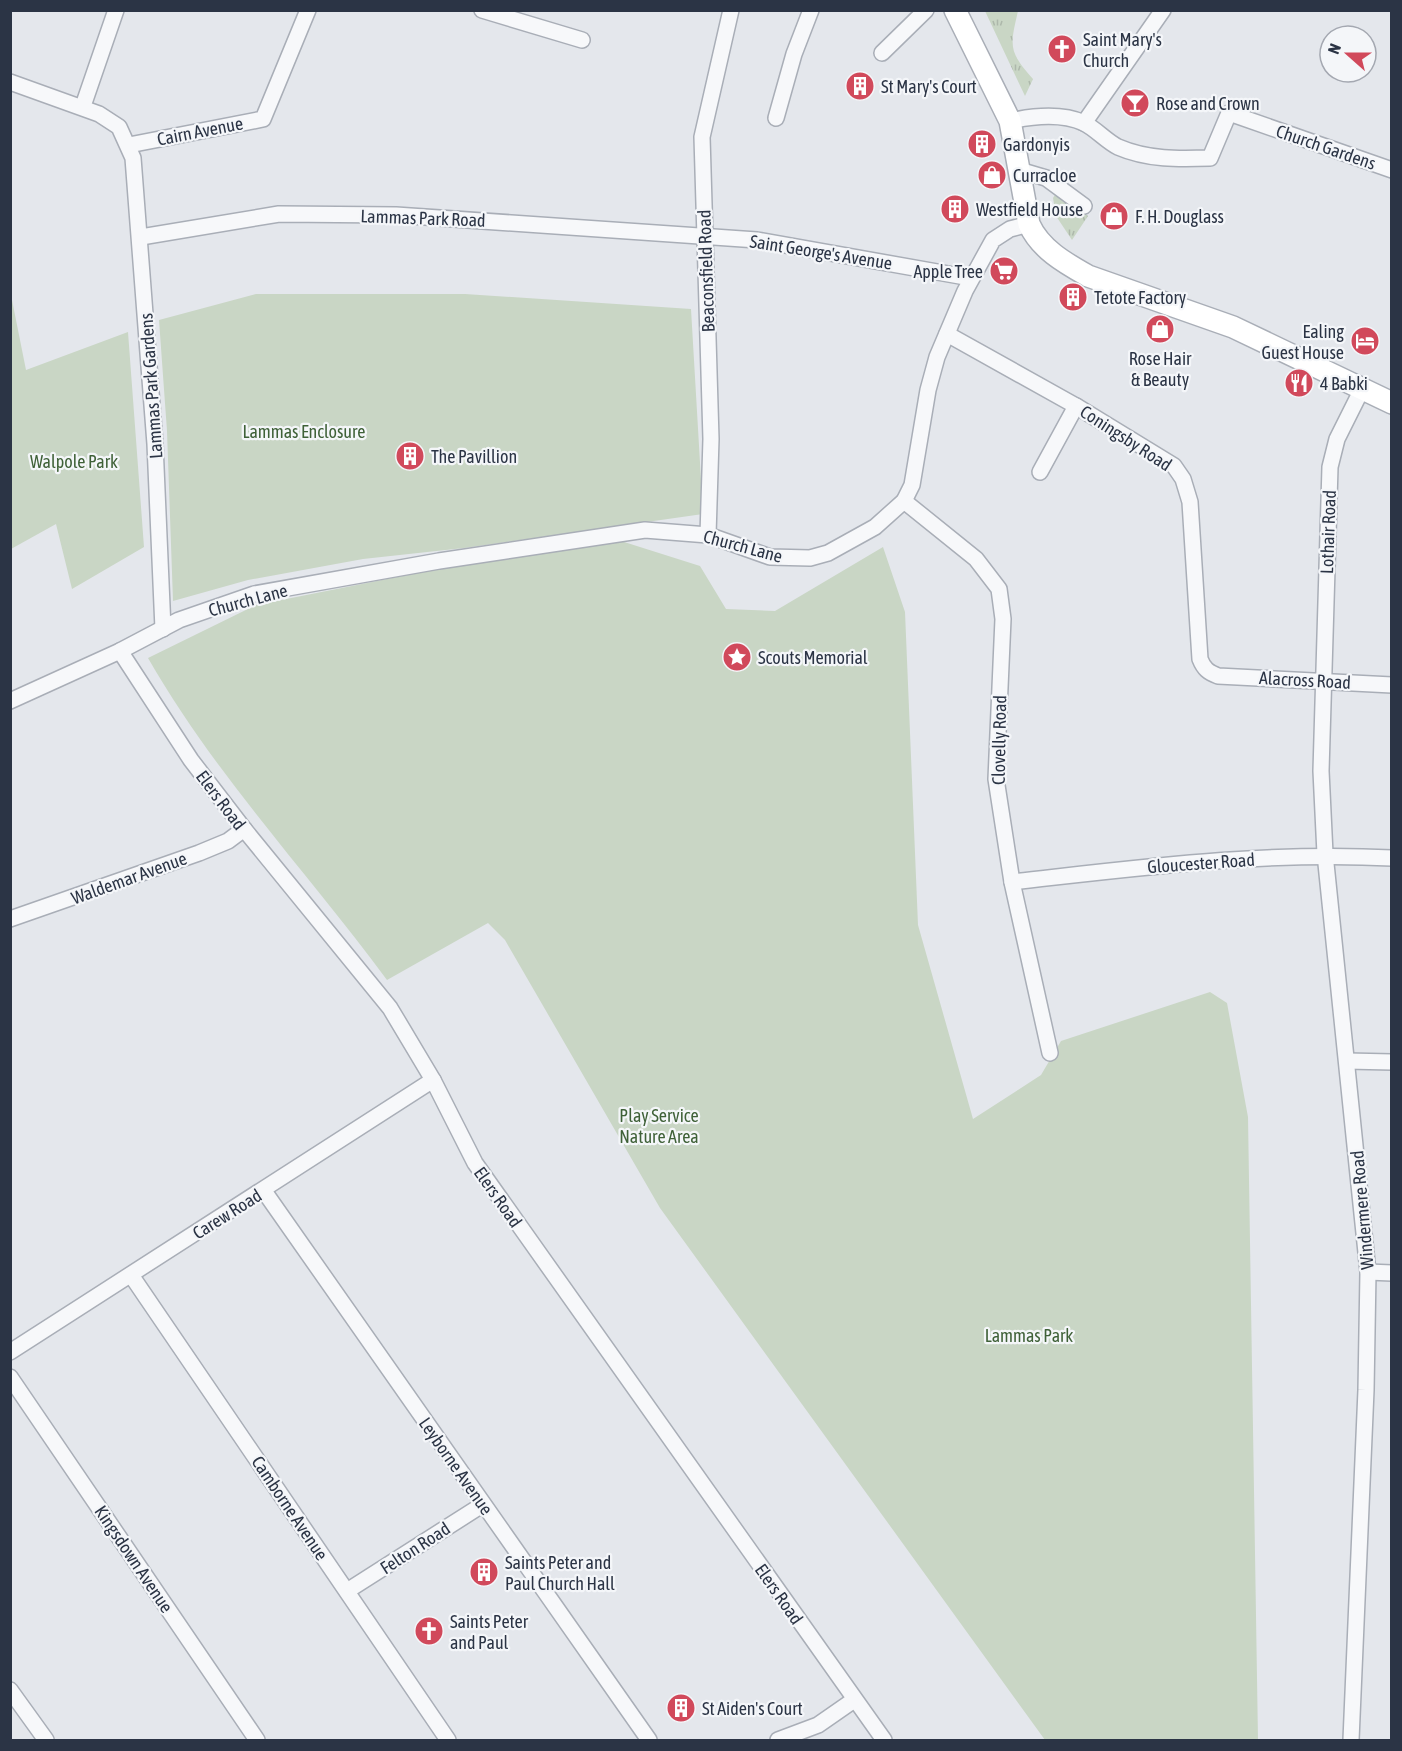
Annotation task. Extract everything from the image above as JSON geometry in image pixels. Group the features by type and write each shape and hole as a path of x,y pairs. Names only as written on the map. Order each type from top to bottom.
{"main road":[{"path":"955,10 1010,121 1029,224 1035,238 1070,266 1089,276 1233,327 1392,403"}],"street":[{"path":"83,106 116,10"},
{"name":"Cairn Avenue","path":"129,145 263,119 308,10"},
{"path":"482,10 582,40"},
{"name":"Beaconsfield Road","path":"708,535 711,439 702,137 731,10"},
{"path":"776,118 794,54 811,10"},
{"path":"882,53 926,10"},
{"path":"1010,121 1028,117 1061,117 1084,123 1163,10"},
{"path":"10,82 83,106 119,127 129,145"},
{"name":"Church Gardens","path":"1084,123 1118,146 1150,156 1210,159 1229,113 1392,170"},
{"name":"Lammas Park Gardens","path":"129,145 134,158 141,237 163,629"},
{"path":"1019,170 1047,178 1084,206"},
{"name":"Lammas Park Road","path":"141,237 279,214 396,215 705,238"},
{"name":"Church Lane","path":"10,701 120,651 179,620 254,594 439,561 645,530 708,535 770,557 810,558 854,540 890,516 904,501 912,485 928,390 947,333 971,278 993,240 1010,230 1029,224"},
{"name":"Saint George's Avenue","path":"705,238 757,240 971,278"},
{"name":"Coningsby Road","path":"947,333 1076,406 1174,466 1183,479 1190,502 1200,659 1203,667 1218,676"},
{"name":"Lothair Road","path":"1322,681 1330,467 1337,439 1362,389"},
{"path":"1040,472 1076,406"},
{"name":"Clovelly Road","path":"904,501 976,559 999,589 1003,619 996,779 1012,882 1050,1053"},
{"name":"Elers Road","path":"120,651 171,732 244,829 390,1008 433,1080 475,1163 884,1740"},
{"name":"Alacross Road","path":"1218,676 1392,685"},
{"name":"Windermere Road","path":"1322,681 1321,771 1325,854 1368,1272 1366,1390 1351,1740"},
{"name":"Waldemar Avenue","path":"10,919 199,853 228,841 244,829"},
{"name":"Gloucester Road","path":"1012,882 1132,868 1325,854 1392,858"},
{"path":"1347,1061 1392,1062"},
{"name":"Carew Road","path":"14,1346 264,1191 433,1080"},
{"name":"Leyborne Avenue","path":"264,1191 649,1740"},
{"path":"1368,1272 1392,1273"},
{"name":"Camborne Avenue","path":"131,1275 448,1740"},
{"name":"Kingsdown Avenue","path":"10,1377 257,1740"},
{"name":"Felton Road","path":"347,1592 483,1505"},
{"path":"10,1690 46,1740"},
{"path":"778,1740 818,1725 854,1700"}],"green space":[{"path":"985,11 1018,11 1013,32 1013,48 1019,61 1033,79 1025,96"},
{"path":"1058,190 1088,216 1072,240 1056,216 1053,198"},
{"name":"Lammas Enclosure","path":"256,294 465,294 691,309 703,514 464,548 363,559 248,580 173,601 167,431 159,320"},
{"name":"Walpole Park","path":"11,295 26,370 128,332 144,547 72,589 56,524 11,549"},
{"name":"Lammas Park","path":"621,541 700,566 726,609 775,611 883,547 905,612 918,925 973,1119 1041,1075 1061,1041 1210,992 1227,1003 1248,1117 1258,1740 1045,1740 660,1208 505,940 488,923 387,980 202,743 148,658 256,605 508,555"}],"place":[{"name":"Saint Mary's Church","path":"1062,49"},
{"name":"St Mary's Court","path":"860,86"},
{"name":"Rose and Crown","path":"1135,103"},
{"name":"Gardonyis","path":"982,144"},
{"name":"Curracloe","path":"992,175"},
{"name":"Westfield House","path":"955,209"},
{"name":"F. H. Douglass","path":"1114,216"},
{"name":"Apple Tree","path":"1004,271"},
{"name":"Tetote Factory","path":"1073,297"},
{"name":"Rose Hair & Beauty","path":"1160,329"},
{"name":"Ealing Guest House","path":"1365,341"},
{"name":"4 Babki","path":"1299,383"},
{"name":"The Pavillion","path":"410,456"},
{"name":"Scouts Memorial","path":"737,657"},
{"name":"Saints Peter and Paul Church Hall","path":"484,1572"},
{"name":"Saints Peter and Paul","path":"429,1631"},
{"name":"St Aiden's Court","path":"681,1708"}],"park label":[{"name":"Play Service Nature Area","path":"659,1125"}]}
